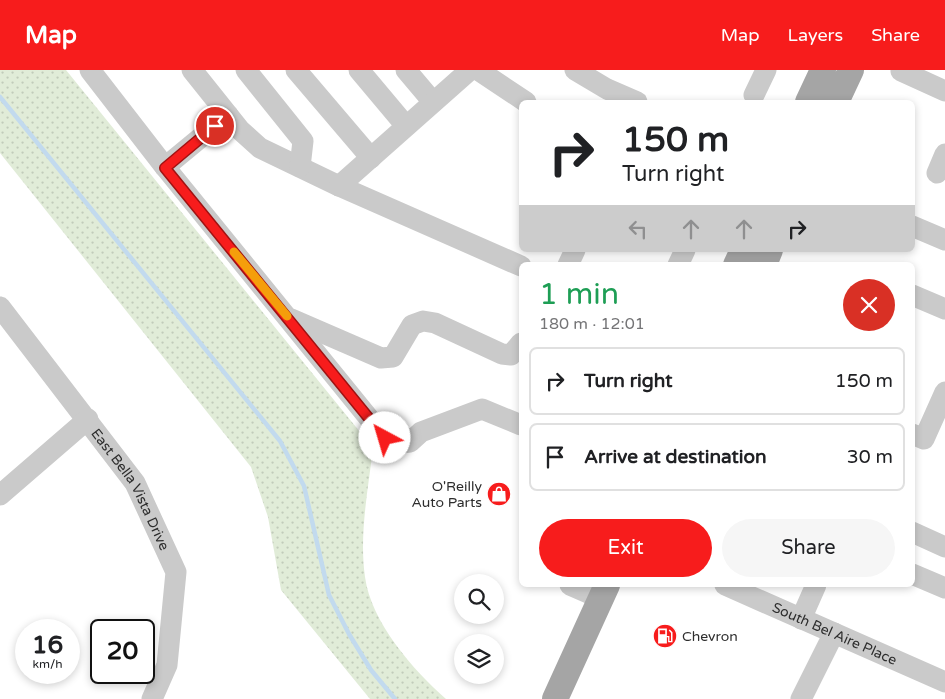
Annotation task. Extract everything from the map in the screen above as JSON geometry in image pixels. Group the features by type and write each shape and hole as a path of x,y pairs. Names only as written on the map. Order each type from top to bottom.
{"main road":[{"path":"837,100 851,70"},
{"path":"809,100 820,71"},
{"path":"555,699 604,592"}],"street":[{"path":"90,70 165,168 385,438 393,444 410,442 421,432 482,409 519,424"},
{"path":"192,70 240,130 260,148 339,186 519,265"},
{"path":"246,70 303,141 300,167"},
{"path":"296,70 371,158"},
{"path":"359,70 406,126"},
{"path":"406,70 433,102"},
{"path":"575,70 606,89 632,100"},
{"path":"754,95 766,70"},
{"path":"339,186 468,71 522,100"},
{"path":"901,71 945,90"},
{"path":"165,168 228,115"},
{"path":"915,227 945,240"},
{"path":"915,296 945,309"},
{"name":"East Bella Vista Drive","path":"0,307 88,419 135,483 176,572 167,665 152,699"},
{"path":"288,318 381,358 393,357 412,325 423,321 435,323 502,354 511,355 519,345"},
{"path":"915,435 924,439 945,392"},
{"path":"0,495 88,419"},
{"path":"915,533 945,547"},
{"path":"915,575 945,588"},
{"path":"580,587 604,592"},
{"name":"South Bel Aire Place","path":"729,587 945,682"},
{"path":"801,619 815,587"},
{"path":"801,699 834,633"}],"green space":[{"path":"0,70 66,70 373,448 363,545 363,561 369,594 376,611 395,644 407,660 446,699 370,699 281,590 268,517 251,467 0,153"}],"waterway":[{"path":"0,97 280,441 304,486 329,595 349,634 371,670 395,699"}],"slow traffic":[{"path":"234,252 287,316"}],"place":[{"name":"O'Reilly Auto Parts","path":"499,494"},
{"name":"Chevron","path":"665,636"}],"route":[{"path":"215,126 165,168 385,438"}]}
